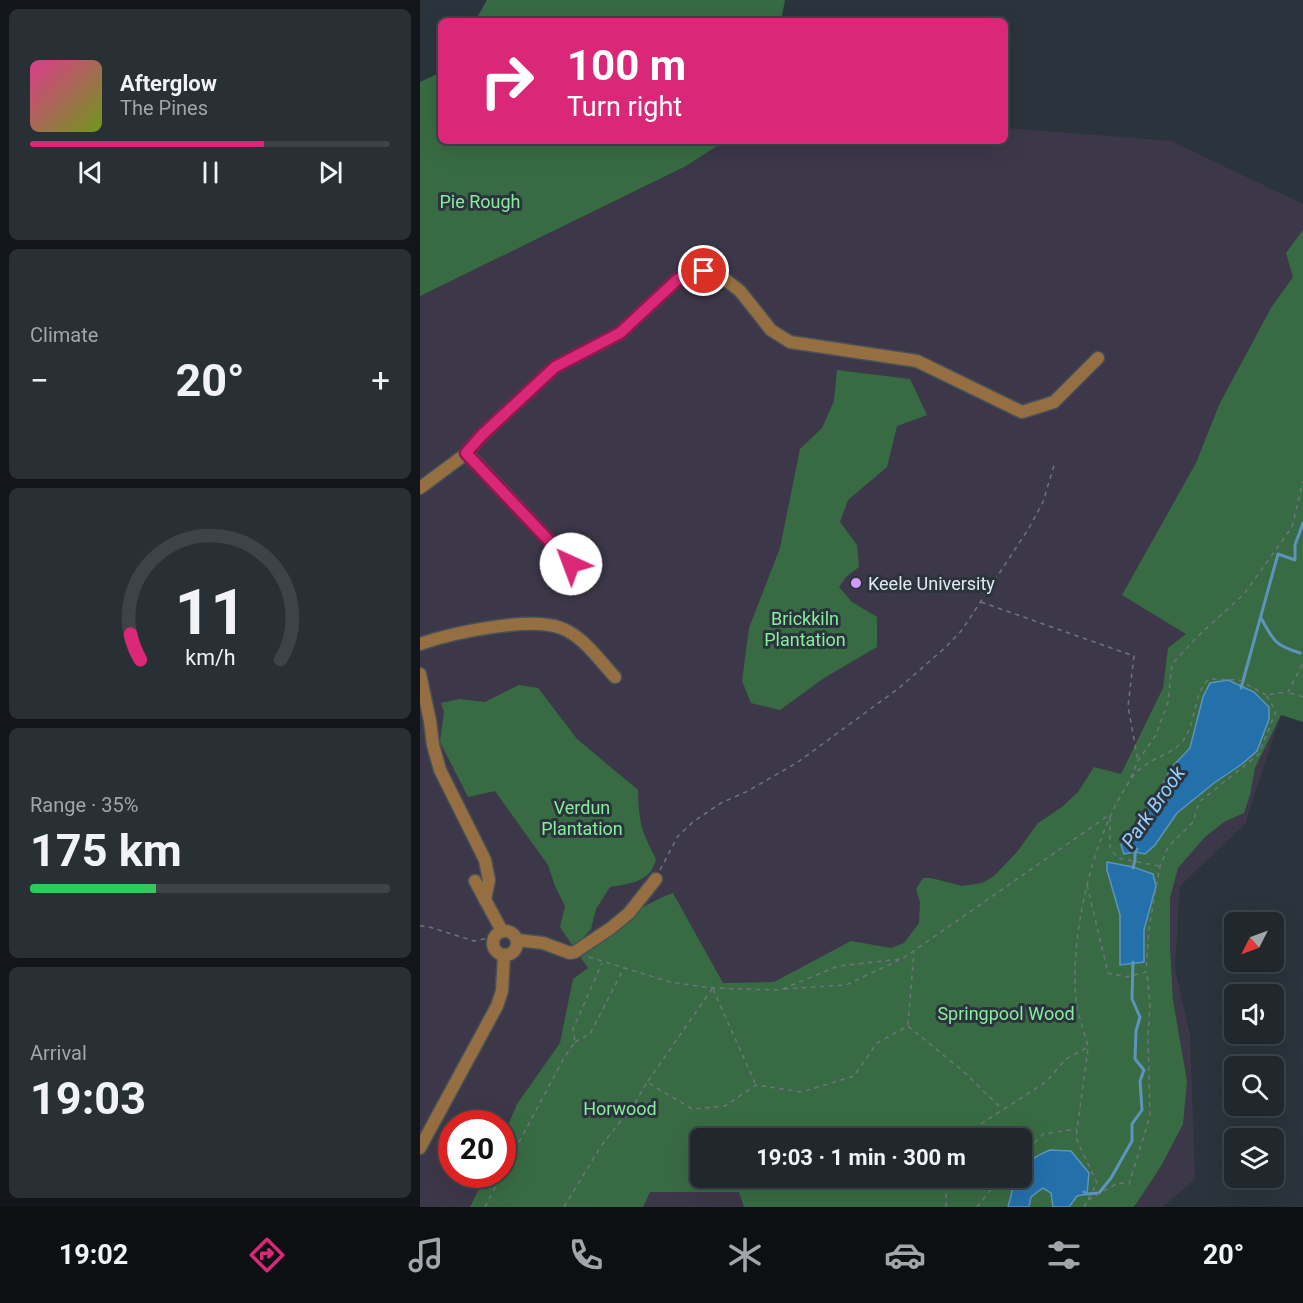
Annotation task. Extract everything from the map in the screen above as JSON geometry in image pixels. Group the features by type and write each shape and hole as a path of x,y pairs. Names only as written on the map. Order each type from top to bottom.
{"lane":[{"path":"420,488 466,453 482,435 555,367 620,333 678,279 704,271 718,274 740,291 771,330 790,342 917,361 1022,412 1054,402 1098,358"},
{"path":"466,453 586,580"},
{"path":"420,644 468,631 532,624 560,627 591,651 615,677"},
{"path":"420,674 440,770 485,860 489,880 486,900"},
{"path":"518,940 513,953 504,955 495,950 493,941 498,934 511,932 518,940 543,943 570,953 575,952 629,913 656,879"},
{"path":"475,881 486,900 498,934"},
{"path":"420,1148 497,1006 502,991 504,955"}],"path":[{"path":"656,879 678,836 693,822 721,803 748,792 798,762 899,688 962,630 1029,528 1043,502 1055,462"},
{"path":"1124,791 1138,761 1156,735 1168,702 1172,664 1197,637 1245,594 1292,527 1303,482"},
{"path":"980,602 1134,656 1128,706 1138,761"},
{"path":"1288,692 1303,663"},
{"path":"1084,1207 1097,1183 1076,1138 1088,1047 1077,1008 1076,950 1087,884 1110,814 1136,772 1180,744 1192,726 1202,686 1209,679 1239,680 1266,695 1276,711 1260,754 1199,802 1193,822 1168,848 1160,866 1149,928 1146,972 1150,1004 1148,1036 1150,1116 1129,1184 1118,1183 1089,1200"},
{"path":"1266,695 1288,692 1303,697"},
{"path":"1110,814 1110,848 1119,858 1160,866"},
{"path":"587,957 670,982 712,988 780,990 846,985 902,959 1110,814"},
{"path":"1087,884 1108,973 1126,977 1146,972"},
{"path":"420,926 474,941 498,934"},
{"path":"908,1026 914,950"},
{"path":"780,990 838,966 902,959"},
{"path":"574,1042 573,1029 603,962"},
{"path":"516,1148 565,1056 574,1042 590,1034 624,968"},
{"path":"712,988 756,1085"},
{"path":"564,1207 601,1146 635,1103 712,988"},
{"path":"647,1082 692,1108 725,1106 756,1085 802,1092 854,1076 877,1043 908,1026"},
{"path":"908,1026 964,1072 1003,1110"},
{"path":"977,1128 1046,1082 1066,1059 1088,1047"},
{"path":"1032,1146 1043,1134 1077,1129"},
{"path":"485,1207 495,1188"},
{"path":"946,1188 946,1207"},
{"path":"977,1207 992,1188"}],"shaded area":[{"name":"Keele University","path":"420,87 438,133 438,144 1008,144 1008,128 1171,141 1303,204 1303,451 1281,714 1245,824 1180,886 1175,968 1190,1035 1195,1179 1163,1207 420,1207"}],"green space":[{"path":"487,0 785,0 782,18 477,18"},
{"name":"Pie Rough","path":"438,73 438,144 720,144 686,166 420,296 420,82"},
{"name":"Springpool Wood","path":"1303,230 1303,722 1281,715 1255,768 1244,813 1224,822 1205,837 1178,868 1170,898 1170,949 1173,1001 1187,1081 1183,1124 1161,1166 1136,1204 1133,1207 1069,1207 1077,1196 1071,1151 1049,1152 1032,1161 1032,1128 690,1128 690,1188 1014,1188 1008,1207 744,1207 739,1192 650,1192 643,1207 470,1207 480,1188 516,1188 515,1110 560,1043 573,979 588,968 579,955 636,912 673,893 723,983 774,982 851,941 891,948 904,943 919,923 920,902 916,889 923,878 962,886 982,883 994,876 1017,852 1038,823 1062,807 1078,792 1094,767 1121,774 1163,688 1168,648 1186,634 1122,595 1196,463 1219,405 1271,308 1293,277 1286,253","holes":["1228,680 1254,692 1242,764 1191,799 1145,854 1121,845 1138,826 1171,768 1190,748 1203,697","1107,862 1156,886 1144,930 1144,962 1120,965 1120,915 1107,870"]},
{"name":"Brickkiln Plantation","path":"837,370 910,379 927,415 897,426 887,467 848,500 840,522 857,545 859,567 846,577 839,587 852,602 877,617 877,647 824,678 780,710 751,703 742,681 749,628 780,548 800,449 822,428 834,401"},
{"name":"Verdun Plantation","path":"519,685 538,688 577,739 638,790 642,826 656,859 649,873 644,877 632,883 610,887 596,909 591,929 574,948 560,927 565,906 548,865 495,791 468,797 440,742 444,712 441,703 460,699 485,702"},
{"path":"1043,1188 1051,1193 1053,1207 1029,1207 1031,1197"}],"water":[{"path":"1228,680 1254,692 1269,707 1269,719 1257,751 1177,813 1155,845 1145,854 1135,852 1124,854 1121,845 1138,826 1171,768 1190,748 1203,697 1210,683"},
{"path":"1107,862 1153,874 1156,886 1144,930 1144,962 1120,965 1120,915 1107,870"},
{"path":"1050,1150 1071,1151 1089,1173 1087,1194 1077,1196 1069,1207 1053,1207 1051,1193 1043,1188 1031,1197 1029,1207 1008,1207 1013,1188 1032,1188 1032,1160"}],"waterway":[{"name":"Park Brook","path":"1241,688 1278,554 1295,560 1295,545 1303,523"},
{"path":"1261,618 1276,641 1300,653"},
{"name":"Park Brook","path":"1133,868 1137,849"},
{"name":"Park Brook","path":"1084,1192 1099,1193 1111,1178 1132,1141 1132,1124 1142,1110 1140,1081 1144,1070 1135,1059 1136,1031 1140,1017 1132,999 1133,962"}],"place":[{"name":"Keele University","path":"856,583"}],"route":[{"path":"571,564 466,453 482,435 555,367 620,333 678,279 704,271"}],"park label":[{"name":"Horwood","path":"620,1108"}]}
